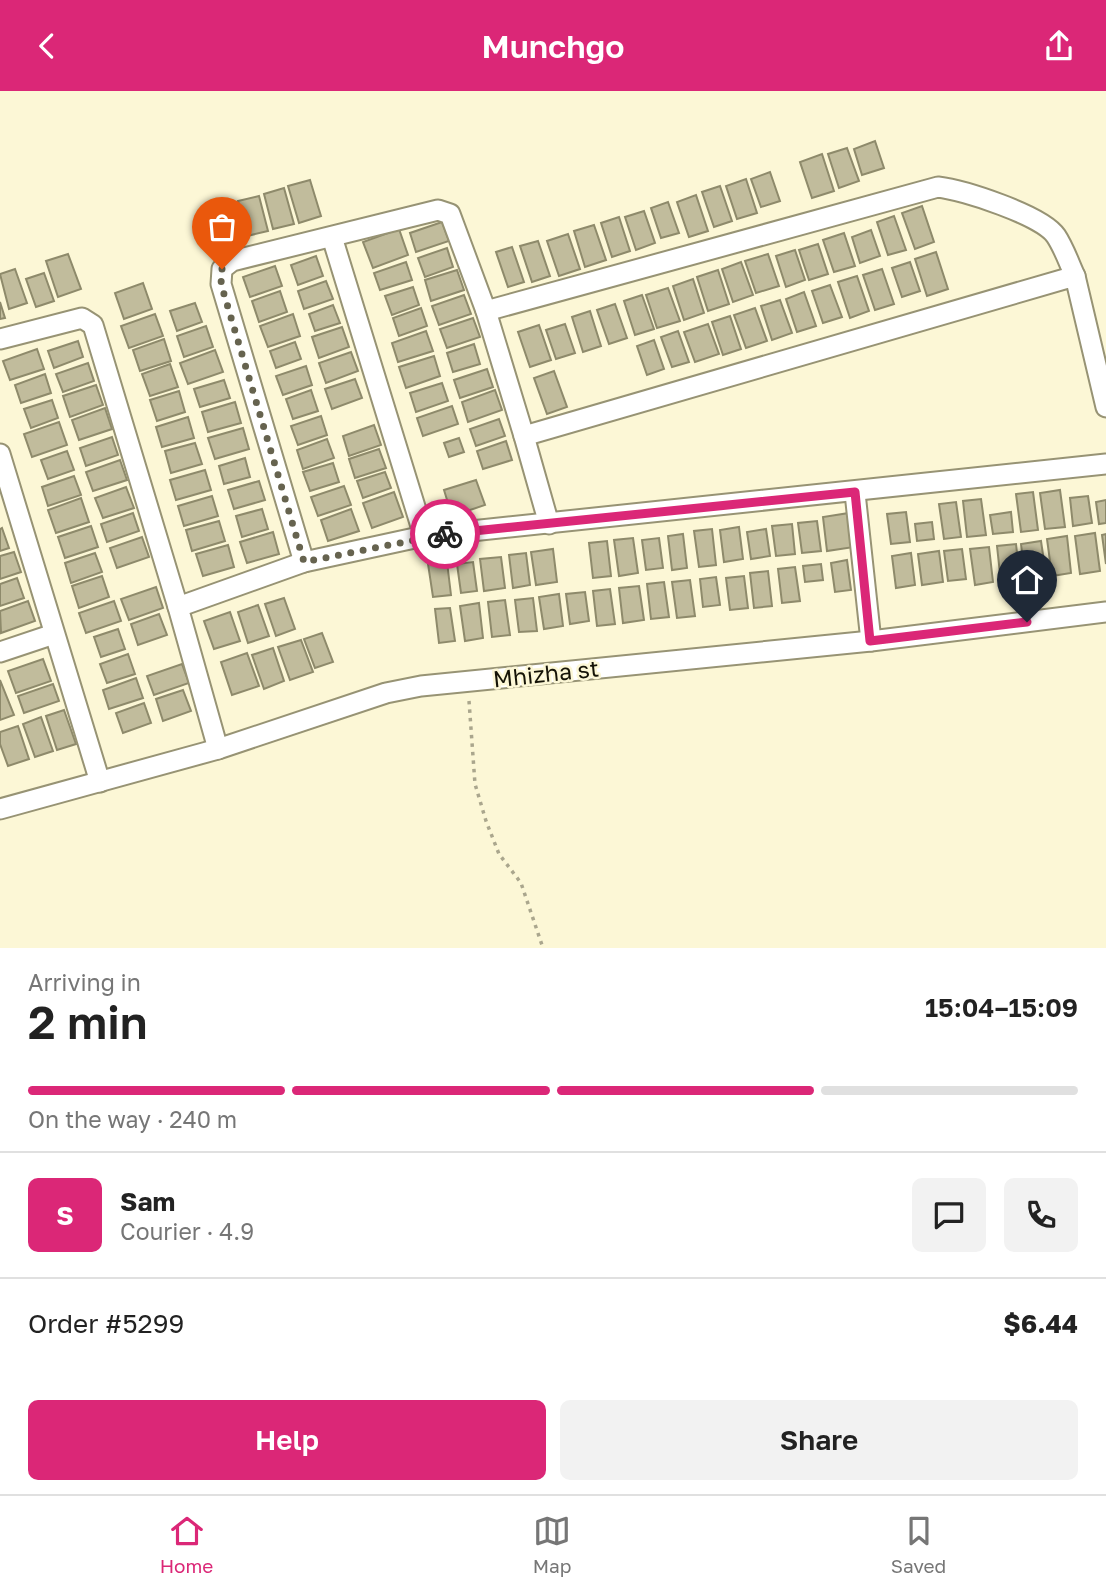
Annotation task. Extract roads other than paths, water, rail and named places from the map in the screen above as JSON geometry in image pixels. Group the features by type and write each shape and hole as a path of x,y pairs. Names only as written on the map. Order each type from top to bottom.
{"street":[{"path":"486,311 937,187 955,189 1043,224 1056,236 1075,276 1106,408"},
{"path":"304,562 221,284 222,269 232,261 438,210 450,213 486,311 550,524"},
{"path":"332,237 424,536"},
{"path":"524,436 1075,276"},
{"path":"0,339 82,318 93,325 218,750"},
{"path":"0,454 100,782"},
{"path":"178,607 304,562 424,536 1106,464"},
{"path":"855,492 870,641"},
{"name":"Mhizha st","path":"0,809 218,750 386,694 466,682 870,641 1106,612"},
{"path":"0,652 54,634"}]}
